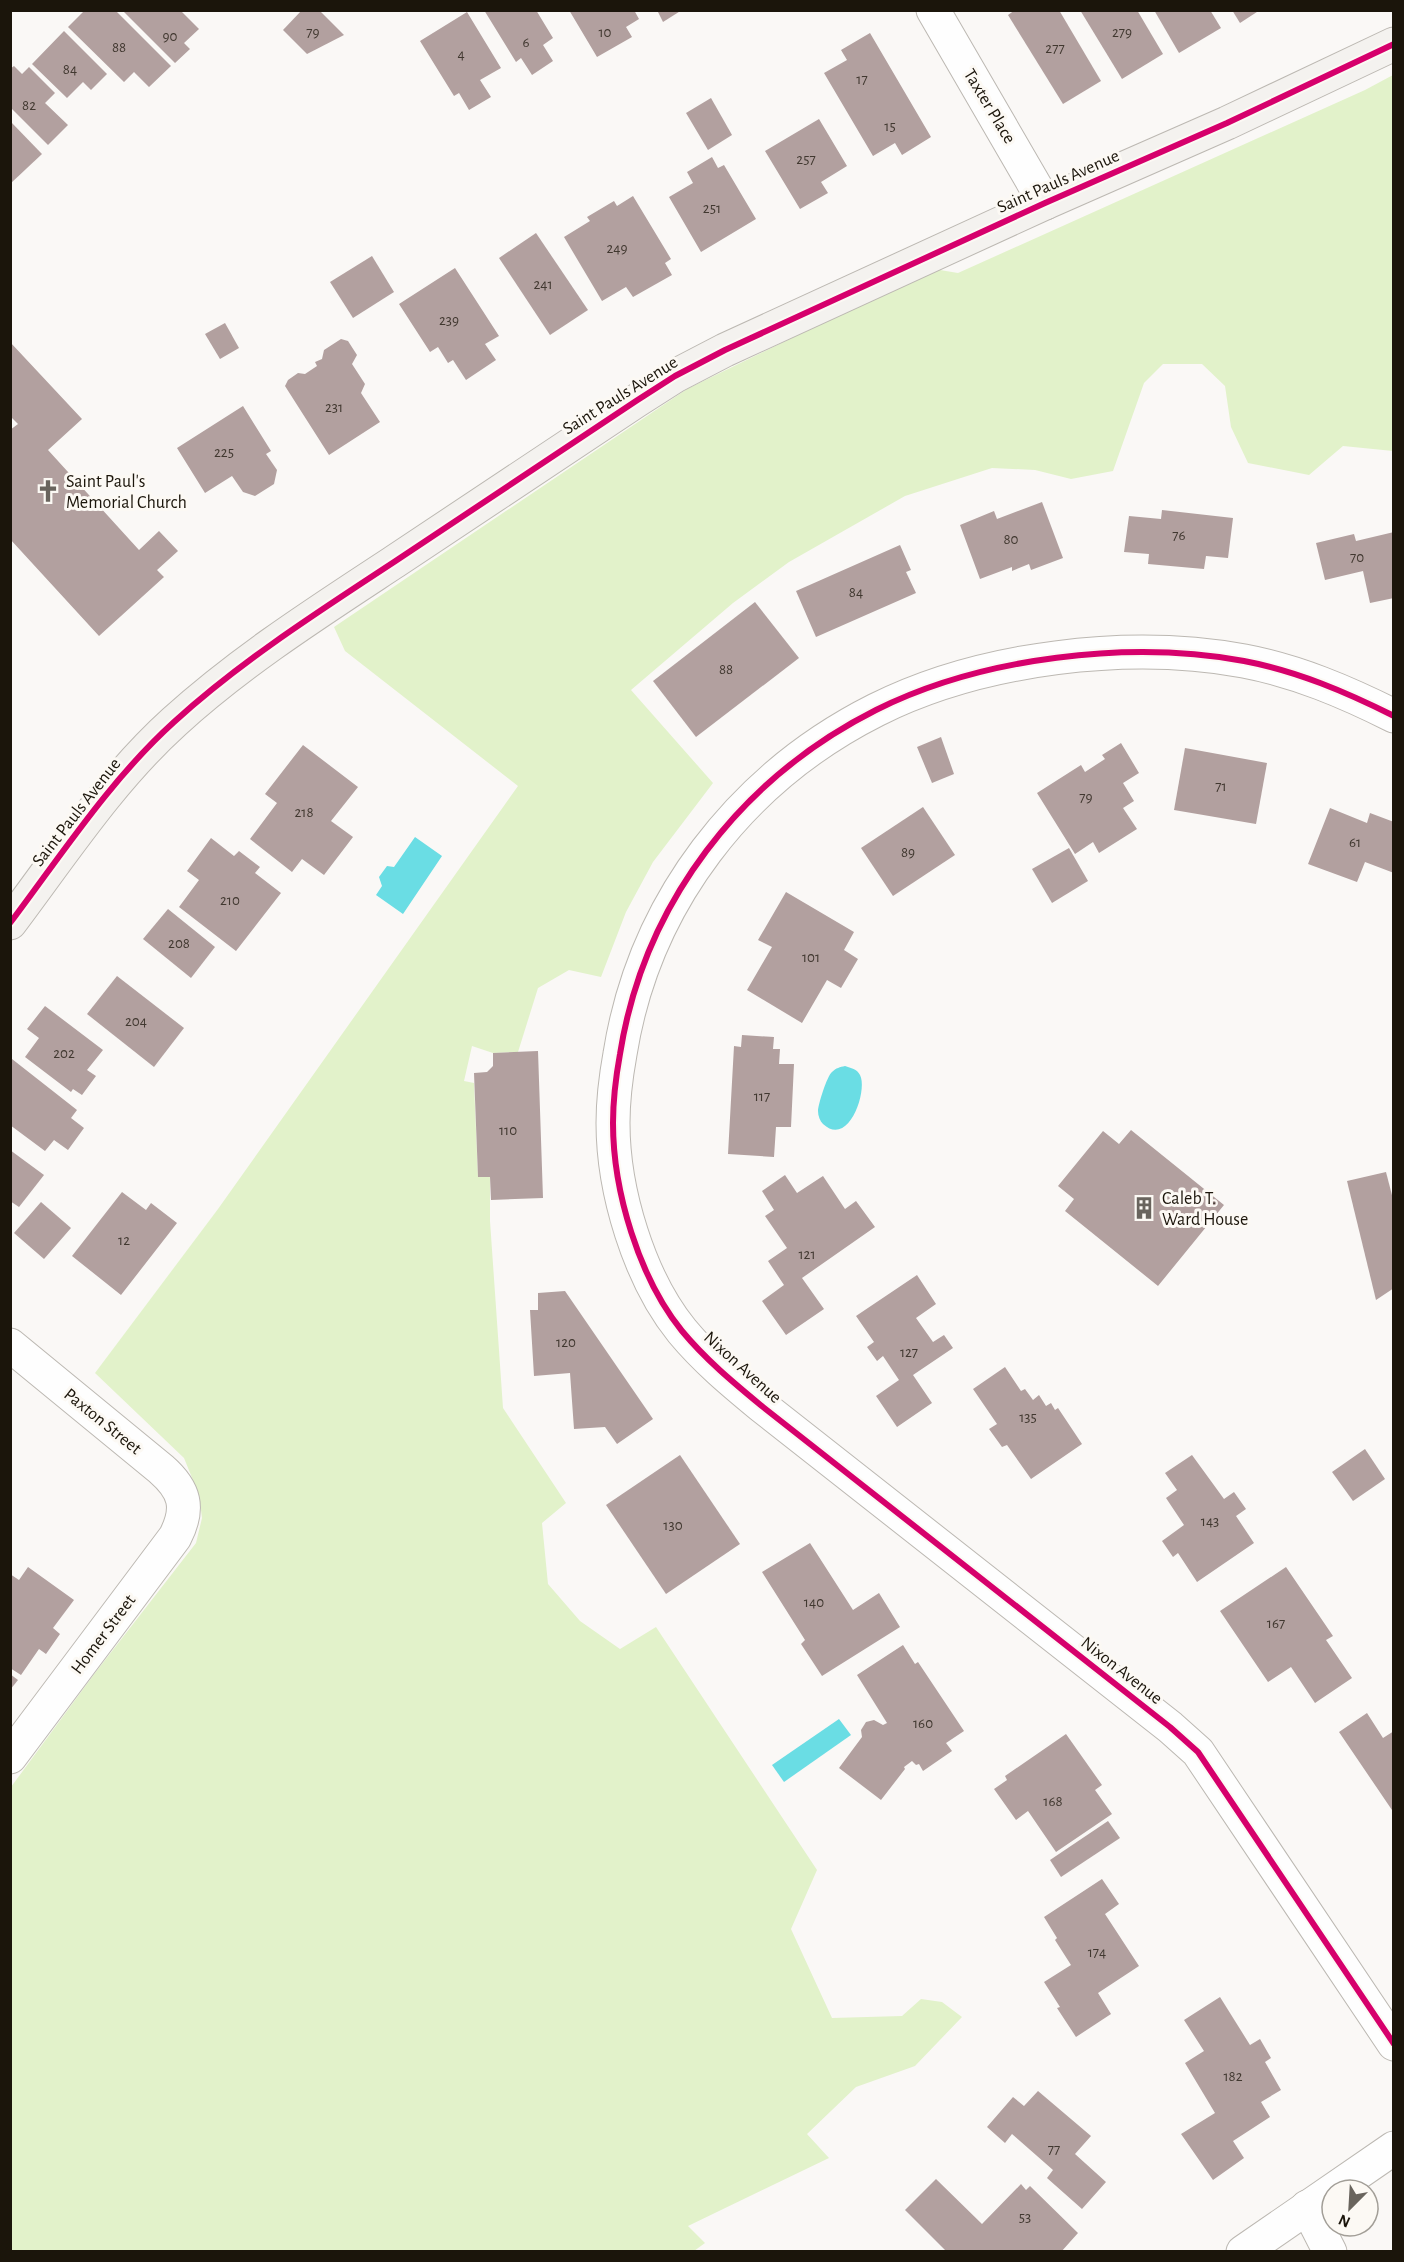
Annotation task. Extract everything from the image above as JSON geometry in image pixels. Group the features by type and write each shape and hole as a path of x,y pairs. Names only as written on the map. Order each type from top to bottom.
{"main road":[{"name":"Saint Pauls Avenue","path":"10,923 107,794 138,757 212,690 294,628 675,376 725,350 1227,123 1394,44"}],"street":[{"name":"Taxter Place","path":"933,10 1046,203"},
{"name":"Nixon Avenue","path":"1394,716 1343,691 1277,669 1224,659 1136,652 1069,656 1002,668 935,687 877,710 799,759 754,797 713,842 680,888 655,936 635,986 623,1037 612,1122 618,1180 631,1232 642,1260 667,1309 681,1329 717,1369 763,1407 1170,1727 1198,1752 1394,2044"},
{"name":"Paxton Street","path":"10,1345 161,1468 181,1493 184,1505"},
{"name":"Homer Street","path":"10,1757 175,1537 184,1516 184,1505"},
{"path":"1243,2252 1394,2148"},
{"path":"1307,2207 1330,2252"}],"green space":[{"path":"1393,75 1393,451 1343,446 1309,475 1248,463 1231,427 1225,386 1202,364 1163,364 1144,383 1113,471 1071,479 1035,470 992,468 905,496 789,562 733,603 631,690 713,783 653,862 626,912 601,977 569,970 538,988 518,1052 493,1053 472,1046 464,1081 474,1083 478,1177 490,1177 490,1221 503,1408 566,1503 542,1523 548,1584 580,1621 620,1649 656,1627 817,1870 791,1929 832,2018 902,2016 921,1999 942,2002 962,2017 915,2066 856,2087 807,2134 829,2158 688,2226 705,2243 694,2251 11,2252 11,1787 95,1673 196,1543 202,1518 199,1495 184,1458 95,1373 218,1209 518,786 345,651 334,627 687,389 934,269 958,273 1365,90"}],"water":[{"path":"415,837 442,856 403,914 376,895 382,886 379,877 387,866 394,867"},
{"path":"845,1066 856,1070 860,1075 862,1082 859,1103 848,1123 841,1129 832,1129 821,1121 818,1108 830,1075"},
{"path":"839,1719 851,1735 784,1782 772,1765"}],"building":[{"path":"85,10 115,10 171,66 149,87 134,72 124,82 68,27"},
{"path":"122,10 180,10 199,29 184,43 190,49 175,63"},
{"path":"302,10 319,10 344,35 307,54 283,30"},
{"path":"484,10 536,10 553,38 543,45 553,61 532,75 521,58 516,62"},
{"path":"569,10 634,10 639,19 626,27 632,37 597,57"},
{"path":"657,10 682,10 663,22"},
{"path":"1015,10 1059,10 1101,81 1063,104 1008,15"},
{"path":"1080,10 1137,10 1163,54 1122,79"},
{"path":"1154,10 1210,10 1221,28 1179,53"},
{"path":"1232,10 1260,10 1240,23"},
{"path":"467,12 501,68 480,80 491,97 469,110 459,93 454,96 420,41"},
{"path":"64,31 107,74 91,90 83,82 67,98 32,64"},
{"path":"870,33 931,137 902,155 895,143 873,156 824,73 847,60 841,50"},
{"path":"14,66 22,74 29,67 55,93 45,103 68,125 48,145 10,107 10,69"},
{"path":"711,98 732,135 708,150 686,113"},
{"path":"819,119 847,166 821,182 828,193 800,209 765,151"},
{"path":"10,121 42,154 10,184"},
{"path":"712,157 718,168 724,165 756,219 701,252 669,197 693,183 687,172"},
{"path":"633,196 671,259 665,263 672,275 633,297 626,287 602,301 564,237 590,221 587,217 614,201 617,206"},
{"path":"536,233 588,310 550,335 499,258"},
{"path":"372,256 394,292 353,318 330,282"},
{"path":"455,268 499,336 485,344 496,360 466,380 453,360 448,363 438,347 430,352 399,304"},
{"path":"225,323 239,348 220,359 205,334"},
{"path":"341,339 348,341 357,355 352,364 365,384 361,393 380,422 329,455 285,386 288,380 298,373 305,374 317,366 315,362 322,359 324,350"},
{"name":"Saint Paul's Memorial Church","path":"10,342 82,419 48,450 139,550 159,531 178,551 157,570 164,577 99,636 10,539 10,430 18,424 10,416"},
{"path":"243,406 271,451 266,454 277,470 274,484 255,496 243,492 232,476 205,493 177,448"},
{"path":"1042,502 1063,558 1031,570 1029,564 1012,571 1012,567 980,579 960,525 994,511 997,519"},
{"path":"1162,510 1233,518 1228,558 1206,556 1204,569 1148,564 1149,554 1124,552 1129,516 1161,519"},
{"path":"1394,532 1394,598 1370,603 1363,571 1325,580 1316,543 1354,534 1356,541"},
{"path":"900,545 911,570 906,572 916,593 816,637 796,591"},
{"path":"755,602 799,658 696,737 653,681"},
{"path":"941,737 954,774 932,783 917,747"},
{"path":"1121,743 1139,773 1123,783 1134,801 1123,808 1137,829 1099,853 1093,842 1075,854 1037,793 1081,765 1085,772 1105,759 1102,755"},
{"path":"303,745 358,787 331,821 353,837 324,875 302,859 292,872 250,839 277,803 265,794"},
{"path":"1185,748 1267,763 1256,824 1174,810"},
{"path":"923,807 955,855 893,896 861,848"},
{"path":"1330,808 1367,823 1370,813 1394,822 1394,873 1365,862 1357,882 1308,864"},
{"path":"211,838 234,856 239,851 260,867 255,873 281,893 236,951 179,907 199,880 187,871"},
{"path":"1069,848 1088,881 1052,903 1032,869"},
{"path":"786,892 854,932 844,950 858,959 841,988 827,980 802,1023 747,990 772,947 758,940"},
{"path":"168,909 215,947 191,978 143,939"},
{"path":"117,976 184,1028 154,1067 87,1014"},
{"path":"45,1006 103,1050 87,1070 96,1076 82,1095 73,1089 71,1092 25,1057 39,1038 27,1029"},
{"path":"742,1035 774,1037 773,1049 780,1049 779,1064 794,1064 791,1127 776,1127 774,1157 728,1154 734,1046 741,1047"},
{"path":"538,1051 543,1198 491,1200 490,1177 478,1177 474,1073 487,1072 493,1066 493,1053"},
{"path":"12,1059 77,1110 71,1118 84,1128 68,1150 54,1140 45,1151 10,1125 10,1061"},
{"name":"Caleb T. Ward House","path":"1131,1130 1224,1205 1158,1286 1065,1211 1074,1199 1058,1186 1103,1131 1119,1144"},
{"path":"10,1150 44,1175 19,1207 10,1201"},
{"path":"1386,1172 1394,1203 1394,1288 1376,1300 1347,1181"},
{"path":"785,1175 797,1193 823,1176 845,1209 856,1201 875,1227 802,1278 824,1309 786,1335 762,1301 784,1285 768,1261 787,1248 765,1216 774,1210 762,1191"},
{"path":"122,1192 146,1210 151,1203 177,1223 121,1295 72,1256"},
{"path":"41,1202 71,1228 44,1259 14,1233"},
{"path":"917,1275 936,1304 916,1318 933,1342 944,1335 953,1348 913,1375 932,1403 897,1427 876,1396 899,1380 883,1356 877,1361 867,1347 874,1342 856,1316"},
{"path":"565,1291 653,1419 617,1444 605,1427 574,1429 570,1373 534,1376 530,1310 538,1310 538,1293"},
{"path":"1005,1367 1021,1391 1025,1389 1033,1400 1039,1395 1046,1406 1051,1403 1055,1410 1058,1408 1082,1444 1031,1479 1007,1445 1002,1447 989,1429 997,1424 973,1389"},
{"path":"1365,1449 1385,1479 1353,1501 1332,1472"},
{"path":"680,1455 740,1544 666,1594 606,1505"},
{"path":"1192,1455 1224,1499 1234,1492 1246,1509 1236,1516 1254,1543 1197,1582 1178,1553 1173,1557 1162,1541 1184,1525 1166,1498 1177,1490 1165,1473"},
{"path":"810,1543 853,1610 879,1593 900,1627 822,1676 801,1644 805,1640 762,1572"},
{"path":"28,1567 74,1600 53,1628 60,1634 46,1654 39,1649 21,1675 10,1668 10,1574 19,1580"},
{"path":"1286,1567 1333,1636 1326,1640 1352,1678 1315,1703 1291,1667 1268,1682 1220,1611"},
{"path":"903,1645 915,1664 918,1662 964,1731 946,1743 952,1751 923,1771 919,1764 916,1765 912,1761 904,1767 905,1769 881,1800 839,1768 862,1737 861,1730 866,1722 874,1720 883,1725 887,1723 857,1675"},
{"path":"10,1674 18,1680 10,1690"},
{"path":"1367,1713 1383,1738 1394,1731 1394,1813 1339,1732"},
{"path":"1066,1734 1102,1785 1095,1790 1112,1814 1056,1852 1028,1811 1016,1820 994,1789 1007,1780 1005,1776"},
{"path":"1108,1821 1120,1838 1061,1877 1050,1860"},
{"path":"1102,1879 1119,1904 1105,1914 1139,1966 1098,1993 1111,2014 1076,2037 1057,2008 1060,2007 1044,1982 1071,1965 1044,1917"},
{"path":"1220,1997 1250,2045 1260,2039 1271,2058 1265,2062 1281,2090 1261,2102 1270,2117 1233,2141 1244,2158 1213,2180 1181,2134 1215,2113 1185,2063 1204,2051 1184,2020"},
{"path":"1038,2091 1091,2136 1075,2154 1106,2182 1082,2209 1047,2178 1053,2170 1012,2134 1005,2143 987,2127 1013,2097 1024,2106"},
{"path":"936,2179 982,2224 1021,2184 1026,2190 1030,2186 1078,2233 1061,2252 947,2252 905,2210"}],"cycle path":[{"path":"10,923 68,844 129,768 174,722 226,678 309,619 675,376 725,350 1045,203 1227,123 1394,44"},
{"path":"1394,716 1321,683 1283,670 1244,661 1153,652 1105,653 1009,666 962,677 876,710 827,738 782,771 742,809 706,851 676,897 651,946 632,999 617,1071 613,1123 618,1177 631,1233 653,1286 667,1310 691,1342 763,1407 1170,1727 1198,1752 1394,2044"}],"place":[{"name":"Saint Paul's Memorial Church","path":"48,491"},
{"name":"Caleb T. Ward House","path":"1144,1208"}]}
